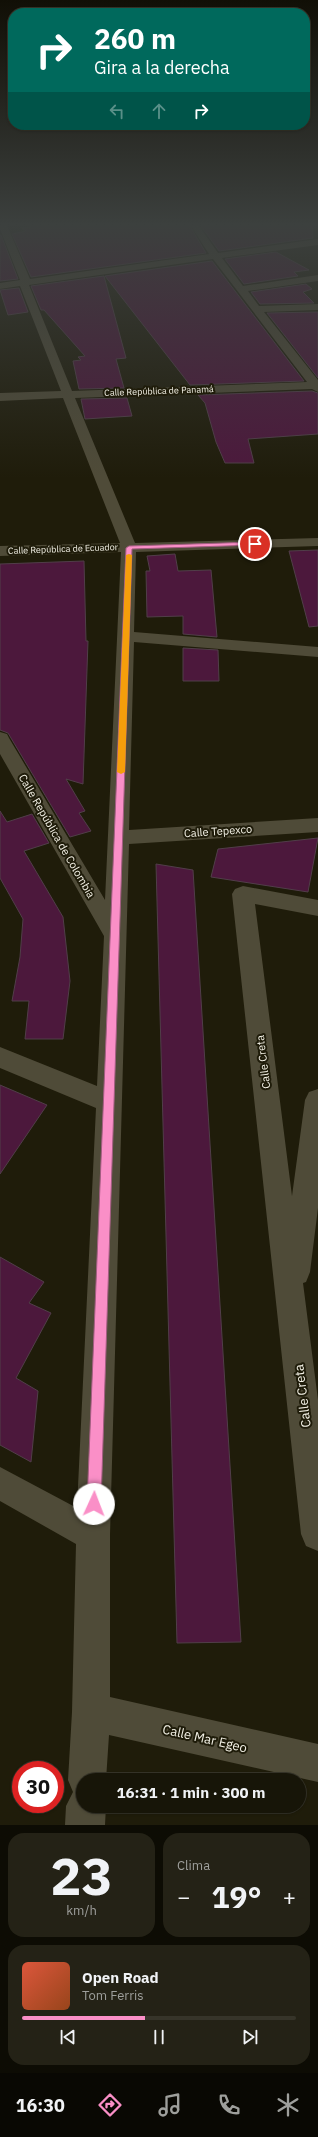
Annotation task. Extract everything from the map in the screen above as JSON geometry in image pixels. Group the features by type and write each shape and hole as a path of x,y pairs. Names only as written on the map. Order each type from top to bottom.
{"street":[{"path":"33,308 129,548 127,636 114,934 110,1103 93,1535 91,1712 87,1773"},
{"path":"258,309 283,308"},
{"path":"258,309 317,386"},
{"name":"Calle República de Panamá","path":"0,397 317,386"},
{"name":"Calle República de Ecuador","path":"0,551 318,542"},
{"path":"127,636 318,652"},
{"name":"Calle República de Colombia","path":"0,738 114,934"},
{"name":"Calle Tepexco","path":"118,838 318,825"},
{"name":"Calle Creta","path":"318,908 243,894 318,1534"},
{"path":"0,1057 110,1103"},
{"name":"Calle Creta","path":"291,1306 318,1100"},
{"path":"0,1483 93,1535"},
{"name":"Calle Mar Egeo","path":"91,1712 318,1763"},
{"path":"85,1825 86,1813"}],"building":[{"path":"6,308 27,308 28,312 8,315"},
{"path":"40,308 113,308 126,358 116,359 124,388 79,389 73,361 81,360 78,357 85,356 44,310 41,310"},
{"path":"130,308 248,308 304,381 190,385"},
{"path":"318,312 318,378 267,313"},
{"path":"312,391 318,393 318,434 248,439 254,463 225,463 216,442 205,403 198,395"},
{"path":"127,398 132,416 85,419 81,399"},
{"path":"318,550 318,626 309,627 289,551"},
{"path":"175,554 178,571 211,570 217,637 183,634 183,616 147,617 146,571 150,571 147,556"},
{"path":"84,561 86,641 88,641 83,784 66,779 85,811 79,813 91,831 70,837 8,733 0,730 0,564"},
{"path":"183,648 218,650 219,681 183,681"},
{"path":"0,811 7,822 32,814 49,843 24,851 63,917 70,981 63,1039 25,1039 29,1001 12,1001 20,957 23,919 0,878"},
{"path":"318,838 308,892 211,877 218,849"},
{"path":"156,864 193,870 241,1642 177,1643"},
{"path":"0,1085 47,1105 0,1174"},
{"path":"0,1257 44,1282 29,1303 51,1313 16,1378 38,1391 31,1462 0,1445"}],"slow traffic":[{"path":"121,772 129,555"}],"route":[{"path":"94,1504 110,1103 114,934 127,636 129,548 255,544"}]}
